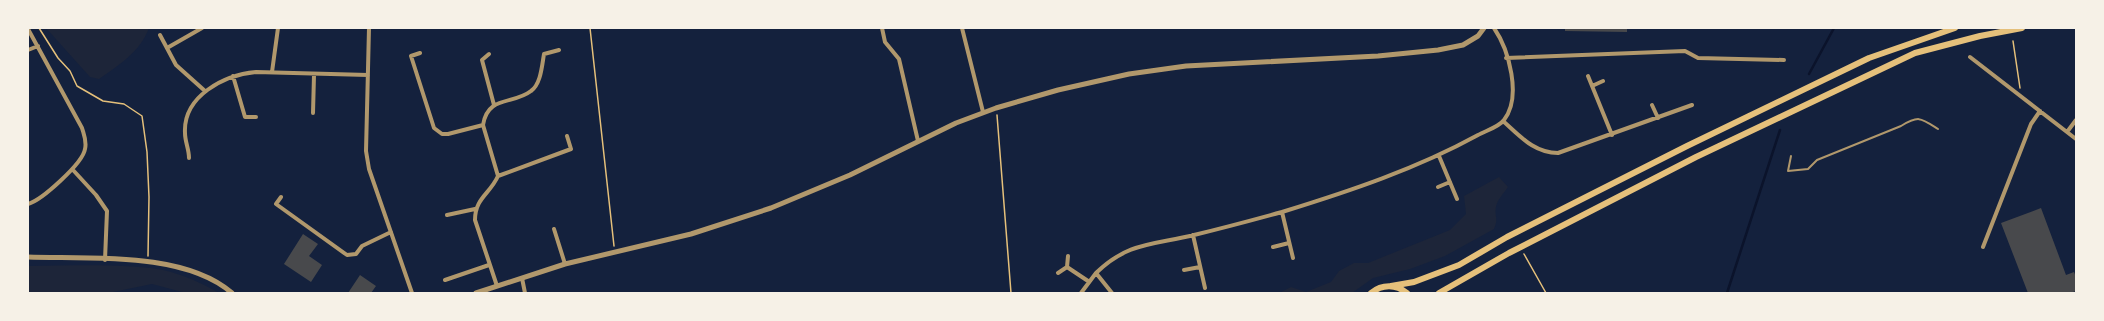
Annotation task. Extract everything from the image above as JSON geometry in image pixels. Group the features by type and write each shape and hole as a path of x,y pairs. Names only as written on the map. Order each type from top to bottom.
{"highway":[{"path":"1371,293 1383,287 1414,282 1459,265 1507,237 1680,149 1869,58 1955,28"},
{"path":"1439,293 1509,253 1696,157 1915,53 1980,36 2022,28"},
{"path":"1391,286 1407,293"}],"street":[{"path":"167,48 202,28"},
{"path":"272,72 278,28"},
{"path":"369,28 366,151 369,169 412,293"},
{"path":"882,28 885,42 900,59 918,141"},
{"path":"962,28 983,112"},
{"path":"476,293 565,264 690,234 771,208 850,175 918,141 983,112 1095,81 1186,66 1362,57 1438,50 1470,41 1484,28"},
{"path":"1080,293 1088,281 1096,273 1120,254 1134,248 1193,235 1282,212 1345,193 1439,156 1503,121 1510,110 1513,92 1512,74 1494,28"},
{"path":"28,29 86,139 82,157 73,170 28,204"},
{"path":"160,35 176,65 205,91"},
{"path":"28,50 38,46"},
{"path":"498,176 483,125 484,119 494,105 530,92 538,79 544,54 559,50"},
{"path":"1506,58 1685,51 1698,58 1784,60"},
{"path":"420,53 411,56 434,128 442,134 448,134 483,125"},
{"path":"489,54 482,60 494,105"},
{"path":"1970,57 2076,139"},
{"path":"189,158 189,147 185,134 188,115 194,103 205,91 233,76 272,72 368,75"},
{"path":"313,113 314,74"},
{"path":"233,76 245,117 256,117"},
{"path":"1588,76 1612,135"},
{"path":"1592,86 1603,81"},
{"path":"1652,105 1658,118"},
{"path":"1503,121 1534,147 1549,153 1563,151 1612,135 1692,105"},
{"path":"1983,247 2031,124 2040,111"},
{"path":"2067,132 2076,120"},
{"path":"496,286 475,220 475,209 498,176 571,149 566,136"},
{"path":"1439,156 1457,199"},
{"path":"73,170 96,195 107,211 105,260"},
{"path":"1438,187 1450,182"},
{"path":"281,197 276,204 348,255 356,254 367,243 391,232"},
{"path":"446,215 475,209"},
{"path":"1282,212 1293,258"},
{"path":"554,229 565,264"},
{"path":"1193,235 1205,288"},
{"path":"1273,247 1289,243"},
{"path":"1067,267 1068,256"},
{"path":"28,258 147,262 179,267 212,280 232,293"},
{"path":"445,280 489,265"},
{"path":"1067,267 1088,281"},
{"path":"1058,273 1067,267"},
{"path":"1184,270 1200,267"},
{"path":"1096,273 1112,293"},
{"path":"522,278 524,293"}],"lane":[{"path":"1791,156 1788,171 1808,169 1817,160 1901,126 1913,118 1921,118 1938,129"}],"path":[{"path":"39,28 58,58 70,71 77,86 103,100 124,104 142,116 147,152 149,197 147,262"},
{"path":"590,28 614,252"},
{"path":"2013,41 2020,87 2019,94"},
{"path":"996,108 1011,293"},
{"path":"1524,254 1546,293"}],"shaded area":[{"path":"46,28 149,28 145,37 134,51 121,63 99,79 90,77"},
{"path":"1499,177 1508,187 1497,204 1494,229 1445,256 1410,269 1373,278 1352,293 1279,293 1291,287 1306,292 1331,282 1339,271 1354,263 1368,263 1450,230 1466,214 1464,196"},
{"path":"28,266 130,266 163,270 192,279 219,293 186,293 152,284 108,293 28,293"}],"building":[{"path":"1565,28 1627,28 1627,32 1565,31"},
{"path":"2041,208 2066,275 2074,272 2076,277 2076,291 2070,293 2028,293 2001,223"},
{"path":"303,234 318,244 309,256 322,265 311,282 284,264"},
{"path":"360,275 376,286 371,293 348,293"}],"waterway":[{"path":"1809,74 1834,28"},
{"path":"1727,293 1780,130"}]}
